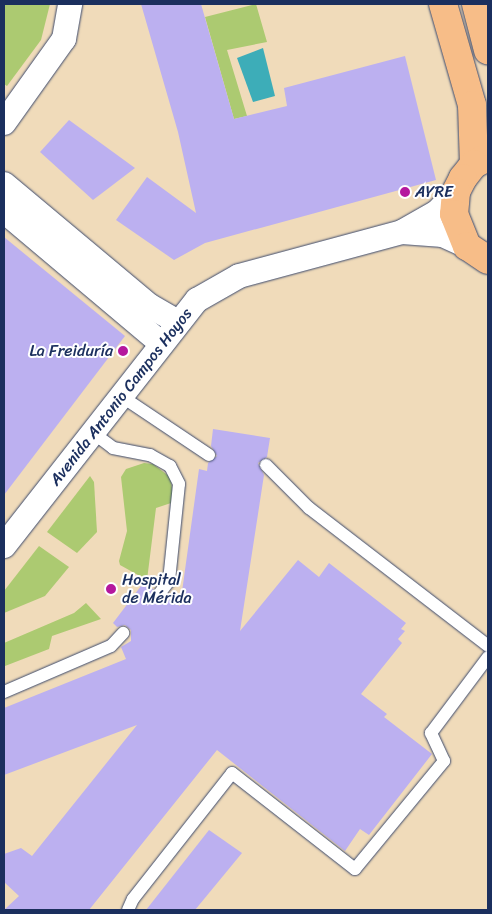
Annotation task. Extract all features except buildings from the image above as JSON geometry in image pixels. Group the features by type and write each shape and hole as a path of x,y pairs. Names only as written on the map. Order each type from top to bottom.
{"main road":[{"path":"443,4 472,105 481,161 456,192 456,225 478,253"},
{"path":"476,4 488,50"}],"street":[{"path":"4,122 64,39 70,4"},
{"path":"4,184 150,306 178,322"},
{"name":"Avenida Antonio Campos Hoyos","path":"4,546 161,343 197,300 239,276 402,232 437,212 456,192"},
{"path":"4,211 161,343"},
{"name":"Avenida Antonio Campos Hoyos","path":"402,232 443,235 478,253"}],"lane":[{"path":"121,396 209,455"},
{"path":"92,432 113,448 150,455 170,466 179,484 169,581 160,593"},
{"path":"266,464 309,508 488,646"},
{"path":"4,692 111,646 123,633"},
{"path":"128,910 133,898 232,773 355,869 444,761 431,733 488,657"}],"green space":[{"path":"4,4 50,4 41,40 7,86 4,84"},
{"path":"256,4 267,42 227,50 247,116 234,119 205,17"},
{"path":"144,463 153,464 170,477 174,498 171,503 156,508 147,580 120,565 119,561 127,531 121,477 126,469"},
{"path":"90,476 94,482 97,532 77,553 47,532"},
{"path":"39,546 69,567 45,596 4,613 4,591"},
{"path":"86,603 101,619 52,636 49,649 5,666 4,676 4,643 74,613"}],"water":[{"path":"263,48 275,96 253,102 237,58"}],"place":[{"name":"AYRE","path":"405,192"},
{"name":"La Freiduría","path":"123,351"},
{"name":"Hospital de Mérida","path":"111,589"}]}
